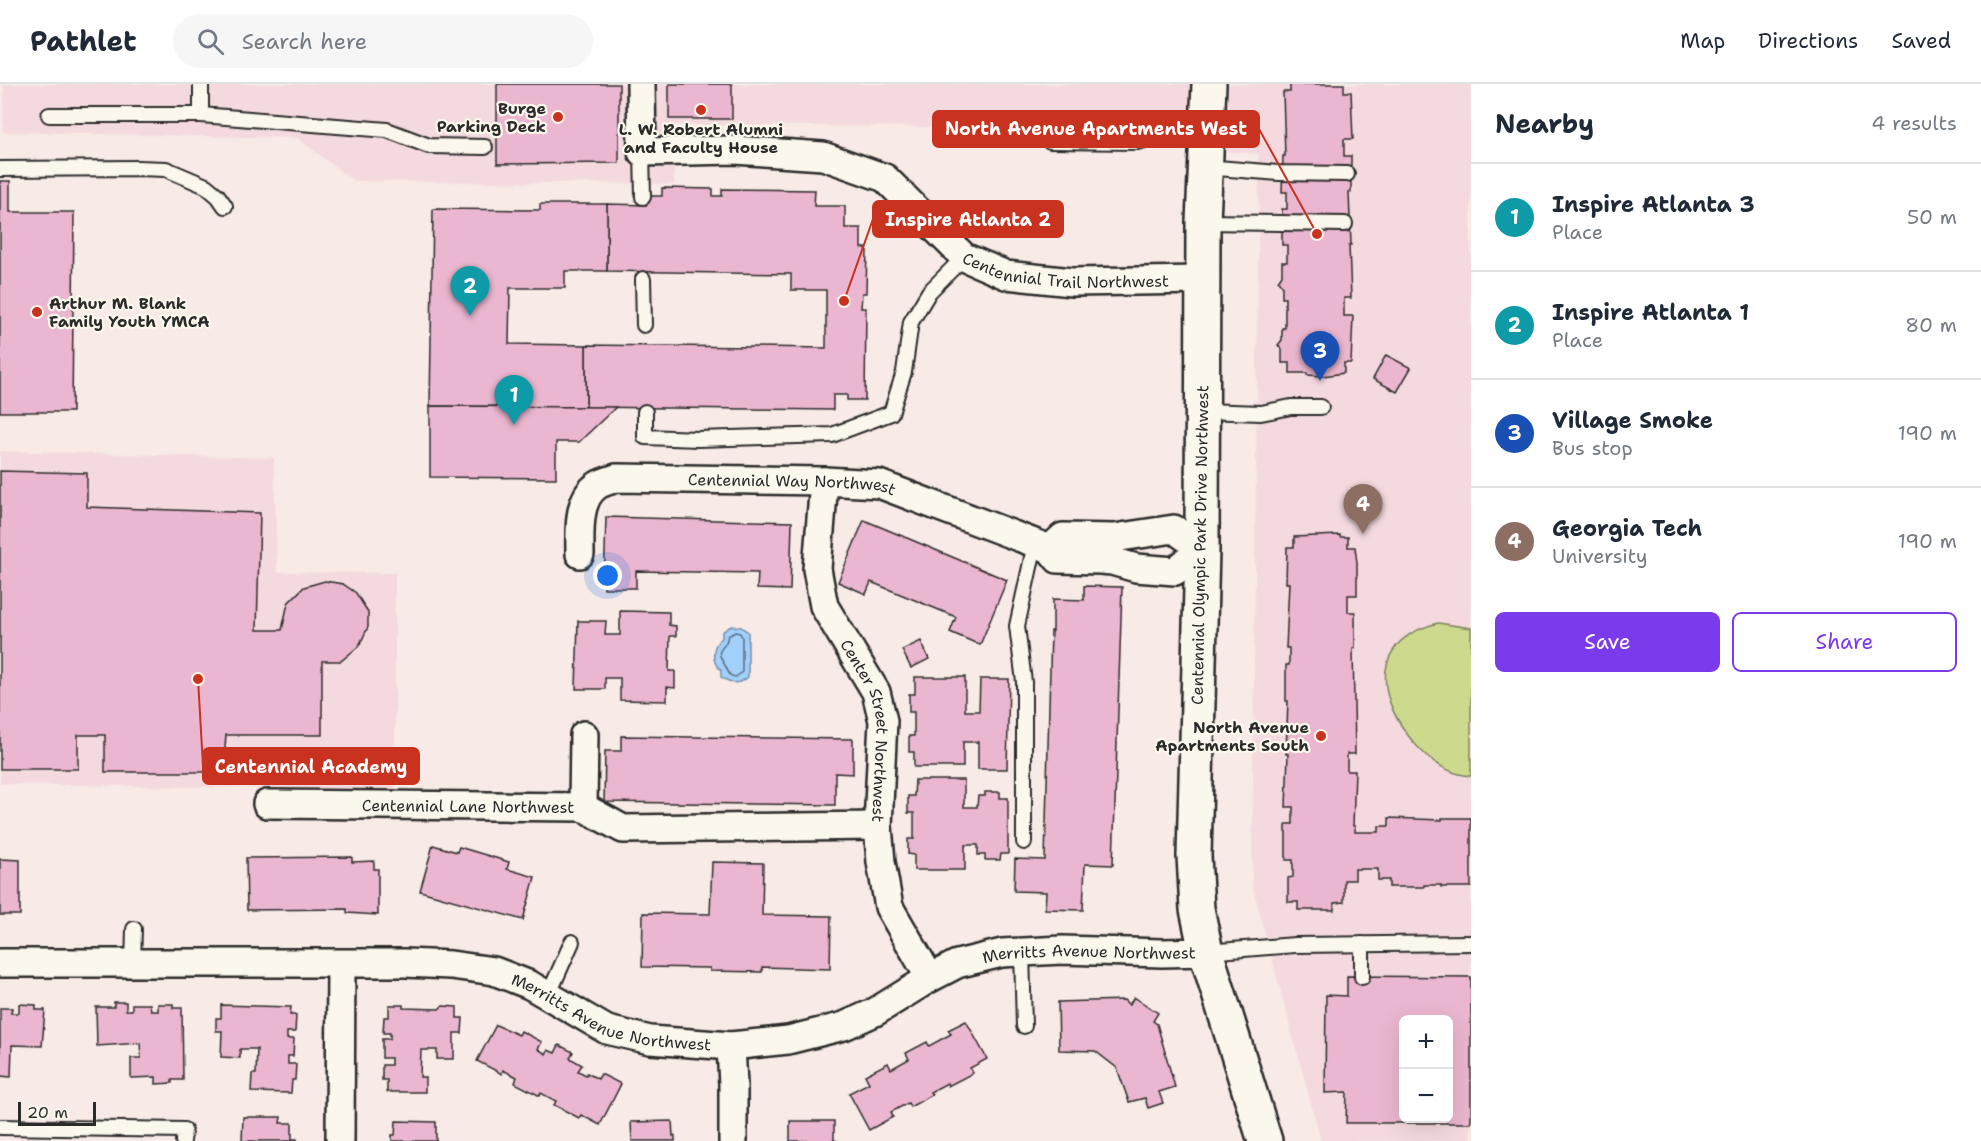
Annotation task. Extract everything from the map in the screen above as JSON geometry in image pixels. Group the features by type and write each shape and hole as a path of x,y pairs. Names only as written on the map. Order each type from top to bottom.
{"street":[{"path":"641,84 642,152"},
{"name":"Centennial Olympic Park Drive Northwest","path":"1209,84 1203,222 1202,549 1194,856 1197,909 1206,952 1265,1141"},
{"name":"Centennial Trail Northwest","path":"642,152 735,150 823,156 885,178 964,257 1006,275 1072,282 1203,280"},
{"name":"Centennial Way Northwest","path":"580,554 580,524 586,497 598,485 616,478 879,484 1042,546"},
{"name":"Center Street Northwest","path":"824,481 817,569 824,606 876,692 883,721 878,826 881,862 889,907 930,978"},
{"path":"1042,546 1063,537 1113,550 1136,568 1175,571 1202,549 1174,529 1113,550"},
{"path":"583,807 584,735"},
{"name":"Centennial Lane Northwest","path":"267,804 583,807 622,829 878,826"},
{"name":"Merritts Avenue Northwest","path":"0,963 428,964 494,971 530,985 607,1030 650,1040 731,1046 788,1040 844,1026 875,1012 957,964 1002,953 1062,950 1206,952"},
{"path":"340,1141 341,964"},
{"path":"731,1046 734,1085 733,1141"}],"lane":[{"path":"201,84 201,115"},
{"path":"49,116 201,115 387,130 429,146 485,147"},
{"path":"1050,141 1137,142 1165,135 1208,117"},
{"path":"642,152 643,196"},
{"path":"1205,167 1279,173 1347,174"},
{"path":"0,169 166,169 206,186 218,196 225,206"},
{"path":"1203,222 1345,224"},
{"path":"645,412 645,437 698,439 832,435 891,413 904,372 911,322 929,292 964,257"},
{"path":"644,279 644,326"},
{"path":"1203,411 1261,412 1291,407 1321,407"},
{"path":"1024,842 1024,682 1017,626 1042,546"},
{"path":"133,964 134,929"},
{"path":"548,996 572,942"},
{"path":"1206,952 1294,945 1471,943"},
{"path":"1362,944 1362,977"},
{"path":"1022,952 1024,1026"},
{"path":"0,1127 184,1130 183,1141"}],"shaded area":[{"path":"4,84 1471,84 1471,1141 1321,1141 1252,885 1259,154 940,127 675,125 674,184 354,181 297,138 3,132"},
{"path":"0,451 274,458 277,572 395,573 395,790 0,784"}],"green space":[{"path":"1438,623 1471,628 1471,776 1444,768 1416,745 1398,721 1386,686 1386,669 1391,654 1401,641 1417,631"}],"water":[{"path":"731,626 741,627 748,632 748,677 738,683 721,677 721,670 714,658 714,650 722,638 722,632"}],"building":[{"name":"Burge Parking Deck","path":"497,84 619,84 619,163 497,164"},
{"name":"L. W. Robert Alumni and Faculty House","path":"669,84 732,84 732,119 669,119"},
{"path":"1290,84 1344,84 1344,92 1351,92 1353,139 1344,139 1344,156 1351,156 1351,192 1349,192 1351,245 1349,245 1351,298 1344,298 1344,316 1353,316 1351,363 1344,363 1344,373 1323,376 1290,373 1290,363 1282,363 1282,350 1278,345 1282,340 1282,328 1285,328 1285,298 1282,298 1282,285 1278,281 1282,275 1282,262 1287,262 1287,245 1282,245 1282,209 1287,209 1287,192 1282,192 1283,156 1285,156 1283,92 1290,92"},
{"name":"Arthur M. Blank Family Youth YMCA","path":"0,181 10,181 10,212 74,212 72,412 0,412"},
{"path":"662,188 713,189 713,196 722,196 722,189 815,190 814,206 845,206 845,228 861,228 861,248 867,248 866,293 862,293 861,308 866,308 865,400 847,400 847,395 833,395 833,410 586,407 586,345 826,348 826,290 791,290 791,274 607,271 607,204 647,205 647,196 662,196"},
{"path":"540,204 607,204 607,271 565,271 565,288 510,288 509,344 586,345 586,407 430,406 433,209 540,210"},
{"path":"1386,355 1411,368 1397,392 1373,379"},
{"path":"430,406 616,407 579,442 556,442 556,478 430,477"},
{"path":"0,471 87,473 87,507 260,513 257,630 282,630 288,603 304,587 325,581 343,584 356,593 368,612 368,627 359,646 341,661 322,661 322,735 226,735 223,772 105,772 105,735 78,735 78,769 0,769"},
{"path":"606,517 792,522 790,590 757,589 758,573 636,571 636,588 604,588"},
{"path":"864,520 1007,580 980,645 950,632 956,617 871,582 866,594 838,582"},
{"name":"North Avenue Apartments South","path":"1340,535 1340,537 1348,537 1348,547 1355,547 1357,563 1357,595 1348,595 1348,612 1355,612 1355,648 1353,648 1355,754 1347,754 1347,771 1355,771 1353,826 1355,826 1355,832 1379,832 1379,826 1389,826 1389,818 1442,820 1442,818 1471,818 1471,887 1424,885 1424,887 1389,887 1389,880 1378,880 1378,869 1355,869 1355,880 1344,880 1344,902 1334,903 1334,910 1298,910 1298,902 1288,902 1288,878 1293,877 1293,860 1286,860 1286,824 1293,824 1293,807 1286,807 1288,701 1286,701 1286,665 1289,665 1289,648 1286,648 1289,583 1286,583 1287,547 1294,547 1294,537"},
{"path":"1084,586 1122,587 1113,865 1085,864 1083,910 1045,909 1046,892 1014,891 1015,859 1045,860 1053,599 1084,600"},
{"path":"620,611 669,612 669,625 676,626 676,636 670,636 669,671 675,671 675,688 667,687 667,701 620,700 620,678 605,678 605,689 576,689 578,621 606,621 605,635 620,635"},
{"path":"921,641 929,659 911,668 902,650"},
{"path":"915,677 965,677 965,711 979,711 980,679 1009,679 1007,769 978,769 978,742 963,742 963,767 914,767 914,752 909,752 909,736 914,736 914,712 909,712 909,694 915,694"},
{"path":"621,736 853,739 853,774 835,773 835,805 604,802 605,751 621,751"},
{"path":"915,780 964,780 964,807 977,807 978,796 985,796 985,792 1000,792 1000,798 1008,798 1008,854 1001,854 1000,860 985,860 985,855 978,855 978,845 965,845 965,870 914,870 914,855 908,854 908,839 914,839 914,813 908,813 908,796 914,796"},
{"path":"433,845 457,852 459,847 509,862 507,869 535,877 523,920 420,891"},
{"path":"352,857 352,862 374,861 374,869 378,869 378,915 347,913 347,909 247,910 246,858"},
{"path":"0,859 20,860 20,915 0,915"},
{"path":"712,862 763,863 762,915 831,916 830,969 762,967 762,972 710,971 710,968 642,967 643,913 710,914"},
{"path":"1347,976 1471,977 1471,1123 1453,1123 1453,1015 1399,1015 1399,1123 1346,1123 1347,1092 1325,1093 1326,995 1347,996"},
{"path":"1134,997 1158,1013 1153,1021 1157,1024 1175,1087 1159,1092 1163,1103 1148,1108 1145,1098 1129,1102 1117,1068 1095,1051 1059,1050 1058,1002 1124,1000 1129,1005"},
{"path":"114,1002 126,1002 126,1010 132,1010 132,1004 150,1004 151,1011 158,1011 158,1004 173,1004 173,1008 182,1008 183,1080 156,1084 156,1077 131,1078 131,1058 141,1058 140,1043 97,1046 96,1007 114,1007"},
{"path":"19,1004 36,1005 36,1010 45,1010 42,1046 12,1045 11,1077 0,1076 0,1008 12,1008 11,1013 19,1013"},
{"path":"221,1005 291,1007 290,1015 296,1015 295,1032 287,1032 287,1039 294,1039 293,1056 288,1056 288,1064 296,1064 291,1093 251,1092 252,1074 256,1074 257,1049 240,1049 240,1058 221,1057 222,1031 216,1031 216,1018 221,1018"},
{"path":"389,1005 403,1005 403,1008 457,1007 457,1018 463,1018 462,1033 454,1033 454,1059 437,1059 437,1050 421,1050 420,1077 425,1077 425,1092 387,1092 387,1080 382,1080 382,1065 391,1065 391,1058 382,1058 382,1039 390,1039 390,1033 383,1033 384,1017 389,1017"},
{"path":"966,1021 987,1059 970,1068 973,1073 930,1092 932,1095 910,1107 908,1103 891,1112 893,1117 869,1130 849,1093 869,1083 865,1075 888,1063 891,1069 909,1059 906,1053 927,1042 929,1046 951,1034 948,1030"},
{"path":"496,1025 519,1035 521,1031 542,1042 538,1049 546,1054 548,1050 555,1053 559,1045 573,1052 570,1058 582,1065 578,1071 598,1079 601,1074 621,1084 600,1125 581,1115 579,1118 554,1105 556,1101 541,1093 540,1096 515,1083 517,1077 503,1070 502,1074 477,1061"},
{"path":"243,1117 281,1117 280,1123 292,1123 292,1139 297,1139 297,1141 242,1141"},
{"path":"396,1121 436,1122 436,1141 392,1141"},
{"path":"672,1121 675,1141 632,1141 631,1122"},
{"path":"790,1121 834,1121 834,1140 838,1141 790,1141"}],"place":[{"name":"L. W. Robert Alumni and Faculty House","path":"701,110"},
{"name":"Burge Parking Deck","path":"558,117"},
{"name":"North Avenue Apartments West","path":"1317,234"},
{"name":"Inspire Atlanta 2","path":"844,301"},
{"name":"Arthur M. Blank Family Youth YMCA","path":"37,312"},
{"name":"Inspire Atlanta 1","path":"470,316"},
{"name":"Village Smoke","path":"1320,381"},
{"name":"Inspire Atlanta 3","path":"514,425"},
{"name":"Georgia Tech","path":"1363,534"},
{"name":"Centennial Academy","path":"198,679"},
{"name":"North Avenue Apartments South","path":"1321,736"}]}
